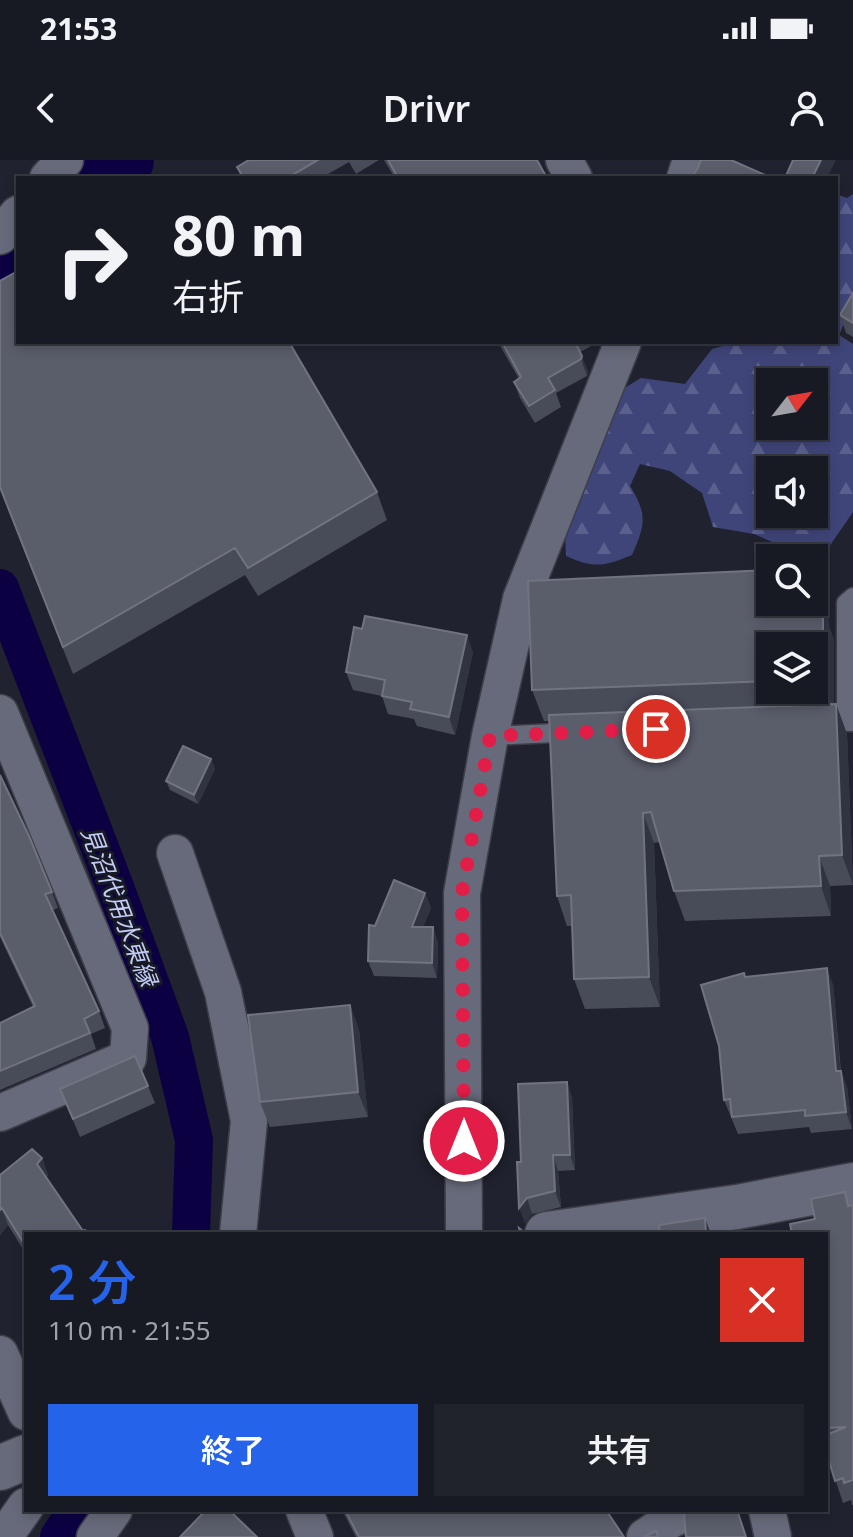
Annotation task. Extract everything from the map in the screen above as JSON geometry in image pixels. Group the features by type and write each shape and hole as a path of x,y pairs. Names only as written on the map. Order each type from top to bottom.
{"street":[{"path":"50,176 65,160"},
{"path":"0,236 16,216"},
{"path":"464,1232 462,893 490,736 521,599 622,344"},
{"path":"0,713 130,1028 128,1058 0,1113"},
{"path":"175,853 223,992 249,1121 238,1232"},
{"path":"574,1232 738,1220 853,1185"},
{"path":"0,1354 24,1408"},
{"path":"0,1468 24,1458"},
{"path":"4,1537 24,1509"},
{"path":"95,1537 113,1512"},
{"path":"305,1512 315,1537"},
{"path":"645,1537 688,1512"},
{"path":"767,1512 773,1537"}],"lane":[{"path":"798,722 849,721 846,603 853,597"},
{"path":"490,736 592,731"}],"green space":[{"path":"853,194 853,302 839,335 853,344 853,512 828,548 828,544 777,544 754,534 713,527 702,493 670,471 640,464 630,486 640,505 643,520 632,555 599,564 584,563 566,556 565,533 623,389 641,378 685,384 712,349 729,344 838,344 838,195 847,198"}],"building":[{"path":"249,160 318,160 290,176 243,176 237,167"},
{"path":"388,160 537,160 546,176 397,176"},
{"path":"701,160 731,160 767,176 692,176"},
{"path":"793,160 821,160 813,176 786,176"},
{"path":"16,272 16,344 290,344 377,492 248,568 235,548 63,647 0,487 0,281"},
{"path":"853,293 853,323 840,315"},
{"path":"503,344 576,344 582,356 548,378 555,390 529,406 514,382 521,377"},
{"path":"756,571 756,616 823,616 823,632 756,632 756,682 532,690 528,581"},
{"path":"365,616 467,635 449,717 410,709 412,702 382,696 385,680 346,672 354,627 362,629"},
{"path":"836,704 842,855 819,856 821,886 674,891 651,812 643,813 649,977 574,979 571,895 557,896 549,715"},
{"path":"183,746 211,759 194,795 166,781"},
{"path":"0,775 52,892 45,894 99,1011 84,1019 90,1033 0,1071 0,1023 35,1006 0,933"},
{"path":"394,880 425,893 412,927 433,927 432,963 368,961 369,925 375,926"},
{"path":"827,968 836,1071 841,1071 846,1112 805,1116 805,1110 732,1117 730,1099 724,1100 719,1046 701,985 744,973 745,977"},
{"path":"350,1005 358,1092 260,1102 248,1015"},
{"path":"135,1056 148,1086 73,1119 60,1089"},
{"path":"567,1082 570,1155 553,1155 555,1191 527,1198 519,1208 518,1084"},
{"path":"32,1149 42,1158 37,1164 86,1232 24,1232 24,1244 2,1208 0,1210 0,1175"},
{"path":"845,1192 848,1206 853,1205 853,1480 844,1483 843,1478 835,1481 828,1458 828,1434 846,1427 828,1428 828,1232 792,1232 790,1224 815,1219 811,1199"},
{"path":"705,1218 706,1232 660,1232 659,1225"},
{"path":"204,1512 231,1512 257,1537 180,1537"},
{"path":"346,1512 607,1512 624,1537 359,1537"},
{"path":"738,1512 746,1537 686,1537 684,1514"},
{"path":"656,1531 658,1537 644,1537"}],"waterway":[{"path":"106,176 122,160"},
{"path":"0,278 16,267"},
{"name":"見沼代用水東縁","path":"0,588 170,1037 194,1140 191,1232"},
{"name":"見沼代用水東縁","path":"59,1537 76,1512"}],"route":[{"path":"464,1141 462,893 490,736 656,729"}]}
